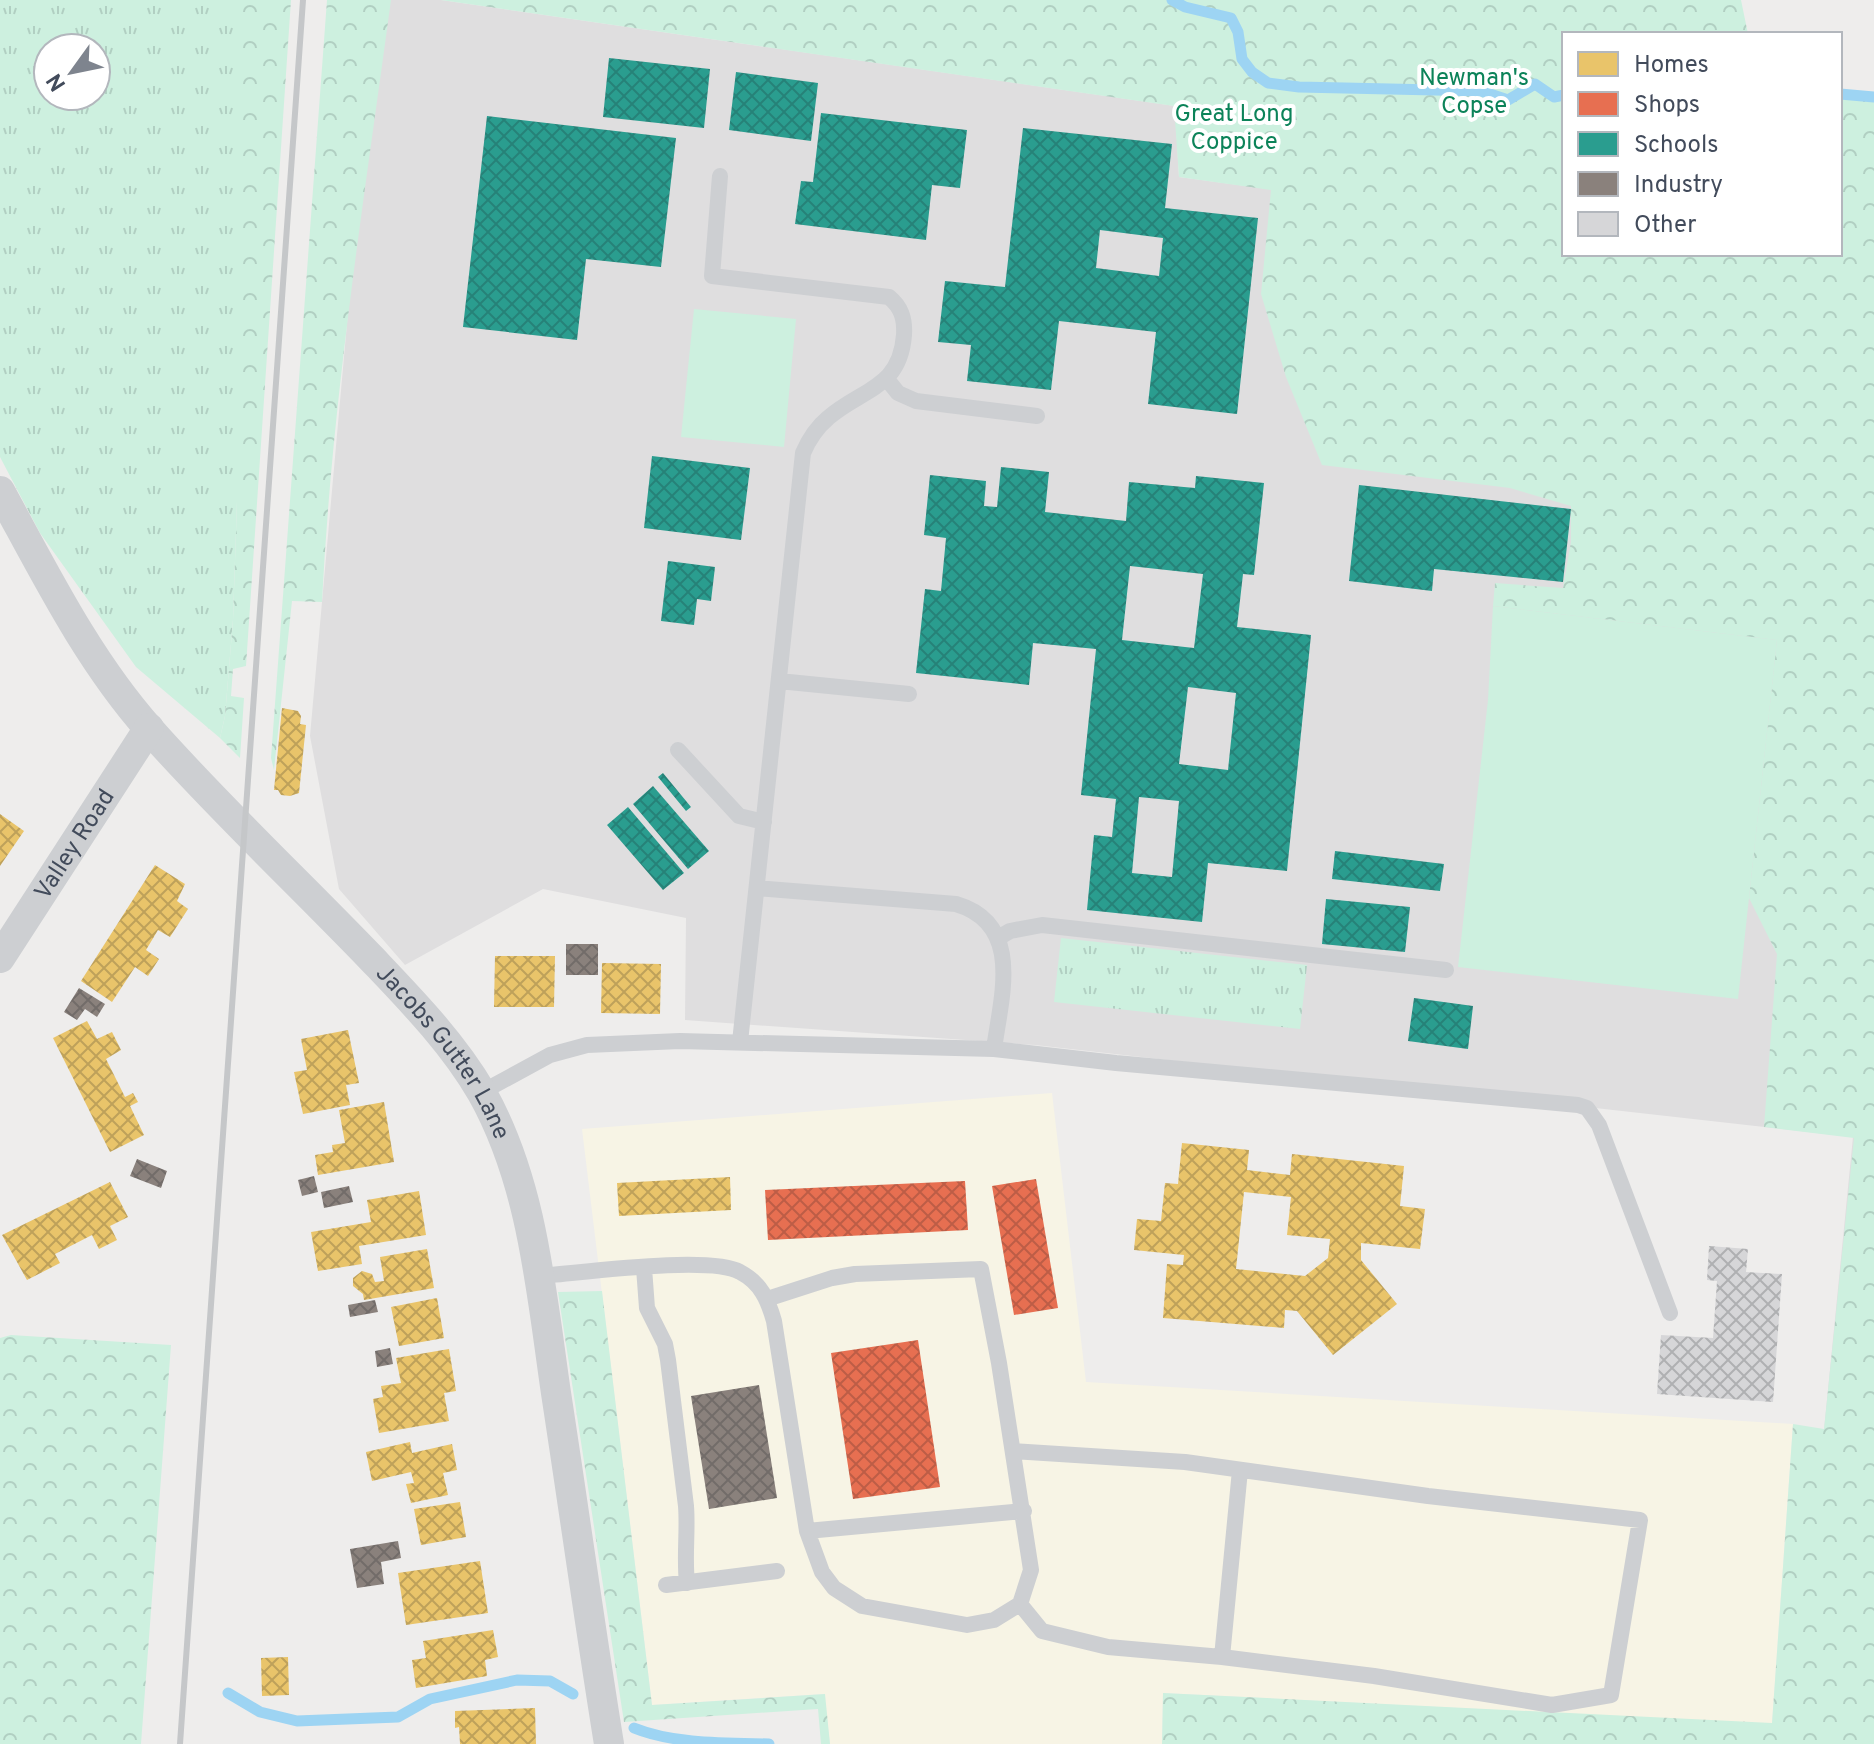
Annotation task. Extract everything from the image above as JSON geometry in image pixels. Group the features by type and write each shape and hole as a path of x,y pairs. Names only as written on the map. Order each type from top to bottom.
{"street":[{"name":"Jacobs Gutter Lane","path":"0,491 80,635 115,686 149,728 391,979 438,1031 482,1092 513,1161 529,1220 609,1744"},
{"name":"Valley Road","path":"0,958 149,728"}],"lane":[{"path":"720,176 712,276 889,297 898,304 904,331 897,364 886,378 864,396 830,415 810,438 803,453 740,1042"},
{"path":"886,378 898,393 916,401 1037,416"},
{"path":"779,681 909,694"},
{"path":"678,750 739,816 764,822"},
{"path":"757,888 956,904 972,909 985,918 998,938 1004,960 994,1049"},
{"path":"998,938 1010,931 1042,925 1446,970"},
{"path":"482,1092 550,1055 587,1045 680,1041 994,1049 1116,1063 1568,1103 1587,1108 1599,1125 1670,1313"},
{"path":"539,1276 708,1264 737,1270 754,1281 767,1299 774,1321 807,1531 813,1552 828,1580 846,1598 862,1606 967,1625 994,1620 1020,1604 1031,1570 1024,1511 981,1269 844,1276 767,1299"},
{"path":"644,1268 647,1308 665,1344 668,1360 686,1506 684,1557 687,1583"},
{"path":"1013,1451 1185,1462 1455,1500 1640,1520 1611,1695 1552,1705 1374,1676 1222,1657 1108,1647 1042,1631 1020,1604"},
{"path":"1222,1657 1240,1470"},
{"path":"807,1531 1024,1511"},
{"path":"666,1585 777,1571"}],"shaded area":[{"path":"376,0 441,0 1175,106 1179,177 1562,229 1562,256 1764,256 1874,271 1874,1727 1824,1430 1853,1137 1035,1045 685,1020 686,918 543,889 405,965 339,889 310,736"},
{"path":"1052,1093 1086,1382 1793,1424 1772,1724 1163,1693 1162,1744 830,1744 824,1694 652,1705 582,1129"}],"green space":[{"path":"0,0 237,0 237,502 233,620 225,716 220,738 136,667 40,533 0,457"},
{"path":"237,0 291,0 246,666 233,669 231,696 244,698 240,758 220,738 225,716 233,620 237,502"},
{"path":"327,0 391,0 341,375 322,602 292,601 274,770 271,758"},
{"path":"441,0 1741,0 1748,32 1562,32 1562,256 1842,256 1842,89 1874,97 1874,1744 1162,1744 1163,1693 1772,1723 1793,1424 1824,1429 1854,1138 1764,1127 1777,954 1749,898 1777,640 1493,606 1495,583 1563,588 1571,542 1571,506 1510,488 1322,465 1286,377 1261,294 1271,190 1179,177 1174,106"},
{"path":"694,309 796,319 784,447 681,437"},
{"path":"1493,606 1777,640 1738,999 1458,967 1488,700"},
{"path":"1061,938 1307,965 1300,1029 1054,1002"},
{"path":"602,1291 652,1705 825,1694 830,1744 821,1744 818,1709 624,1722 558,1292"},
{"path":"11,1335 171,1345 141,1744 0,1744 0,1338"}],"building: Homes":[{"path":"282,708 298,711 300,724 306,725 299,793 290,796 274,790"},
{"path":"0,814 24,831 0,866"},
{"path":"155,865 185,884 177,901 188,909 170,937 158,930 146,950 159,959 148,976 135,967 112,1002 81,981"},
{"path":"495,956 555,956 554,1007 494,1007"},
{"path":"602,963 661,964 660,1014 601,1013"},
{"path":"87,1021 97,1039 112,1032 121,1050 106,1059 125,1097 133,1093 138,1102 130,1106 144,1135 110,1152 53,1038"},
{"path":"348,1030 359,1083 346,1085 350,1105 303,1114 294,1072 307,1070 301,1039"},
{"path":"384,1102 394,1162 318,1175 315,1155 333,1152 332,1145 345,1143 339,1110"},
{"path":"1182,1143 1249,1150 1247,1170 1290,1175 1292,1154 1404,1166 1400,1206 1425,1209 1420,1249 1361,1243 1361,1260 1397,1304 1333,1355 1297,1311 1285,1310 1284,1328 1163,1318 1167,1264 1183,1265 1184,1255 1134,1250 1137,1219 1161,1221 1165,1183 1178,1184","holes":["1244,1192 1291,1197 1287,1235 1330,1239 1328,1258 1305,1276 1236,1269"]},
{"path":"730,1177 731,1210 619,1216 617,1183"},
{"path":"110,1182 128,1217 110,1226 117,1240 99,1249 92,1235 55,1254 60,1263 27,1280 2,1235"},
{"path":"419,1191 426,1235 359,1246 362,1264 318,1271 311,1232 371,1222 367,1200"},
{"path":"427,1249 434,1288 364,1300 363,1294 353,1286 353,1278 362,1271 372,1274 375,1282 384,1281 380,1257"},
{"path":"437,1298 444,1338 399,1346 391,1307"},
{"path":"449,1349 456,1391 444,1393 449,1421 379,1433 373,1399 383,1397 381,1386 401,1383 396,1358"},
{"path":"410,1442 412,1453 452,1444 457,1470 443,1473 448,1495 411,1503 406,1484 414,1483 411,1472 372,1481 366,1452"},
{"path":"460,1502 466,1537 421,1545 414,1509"},
{"path":"480,1561 488,1613 406,1625 398,1573"},
{"path":"493,1630 498,1657 485,1660 487,1676 416,1688 412,1660 426,1658 423,1641"},
{"path":"288,1657 289,1695 262,1696 261,1658"},
{"path":"535,1708 536,1744 460,1744 459,1727 455,1728 455,1711"}],"building: Shops":[{"path":"1036,1179 1058,1308 1014,1315 992,1186"},
{"path":"965,1181 968,1230 768,1240 765,1190"},
{"path":"918,1340 940,1487 853,1499 831,1353"}],"building: Schools":[{"path":"609,58 710,69 704,128 603,117"},
{"path":"736,72 818,83 811,141 729,130"},
{"path":"821,113 967,130 960,188 932,185 926,240 795,224 801,181 813,182"},
{"path":"487,116 676,138 661,267 586,259 577,340 463,327"},
{"path":"1023,128 1172,144 1165,208 1258,218 1237,414 1148,404 1156,332 1059,321 1051,390 967,381 971,345 938,342 945,281 1005,287","holes":["1100,230 1163,238 1159,276 1096,268"]},
{"path":"652,456 750,468 741,540 644,528"},
{"path":"1001,467 1049,472 1045,512 1126,521 1129,482 1195,488 1196,476 1264,483 1254,575 1243,574 1237,627 1311,635 1287,871 1208,863 1202,922 1087,910 1094,835 1112,837 1116,799 1081,795 1096,649 1033,643 1029,685 916,673 925,589 941,591 946,538 924,535 930,475 986,481 984,506 997,507","holes":["1130,566 1203,574 1194,648 1122,640","1188,687 1236,693 1228,770 1179,764","1139,797 1179,801 1172,877 1132,873"]},
{"path":"1359,485 1571,509 1563,582 1434,569 1432,591 1349,581"},
{"path":"668,561 715,567 711,601 697,599 694,625 661,621"},
{"path":"663,773 691,807 686,811 658,777"},
{"path":"653,786 709,851 688,869 633,804"},
{"path":"628,807 684,873 663,890 607,825"},
{"path":"1335,851 1444,864 1440,891 1332,879"},
{"path":"1326,899 1410,907 1405,952 1322,944"},
{"path":"1414,998 1473,1006 1468,1049 1408,1041"}],"building: Industry":[{"path":"566,944 598,944 598,975 566,975"},
{"path":"79,988 105,1004 97,1017 85,1009 77,1020 64,1012"},
{"path":"137,1159 167,1171 161,1188 130,1176"},
{"path":"314,1176 318,1192 302,1196 298,1180"},
{"path":"349,1186 353,1202 324,1208 321,1192"},
{"path":"375,1300 378,1312 350,1317 348,1305"},
{"path":"390,1348 393,1364 377,1367 375,1351"},
{"path":"759,1385 777,1498 709,1509 691,1396"},
{"path":"398,1541 401,1558 381,1562 384,1584 357,1588 350,1549"}],"building: Other":[{"path":"1709,1246 1748,1249 1746,1272 1782,1274 1773,1402 1657,1394 1661,1335 1713,1338 1717,1281 1707,1280"}],"waterway":[{"path":"1172,0 1185,7 1231,18 1238,32 1242,59 1252,72 1268,83 1299,87 1481,91 1508,100 1535,84 1554,97 1562,95"},
{"path":"1842,94 1874,97"},
{"path":"228,1693 260,1712 297,1721 398,1717 430,1699 517,1680 550,1681 573,1694"},
{"path":"634,1728 683,1740 769,1744"}],"railway":[{"path":"180,1744 303,0"}],"park label":[{"name":"Newman's Copse","path":"1474,91"},
{"name":"Great Long Coppice","path":"1234,127"}]}
